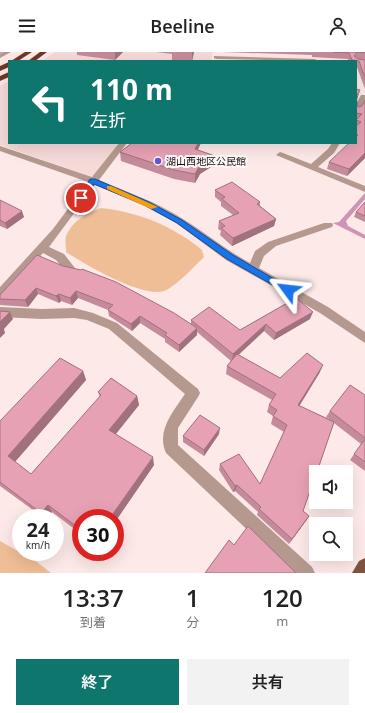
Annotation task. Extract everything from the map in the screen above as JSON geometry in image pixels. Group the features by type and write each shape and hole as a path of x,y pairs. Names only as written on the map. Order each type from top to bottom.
{"highway":[{"path":"16,60 29,52"},
{"path":"32,60 44,52"}],"main road":[{"path":"361,573 365,567"}],"street":[{"path":"0,56 8,52"},
{"path":"216,56 295,60"},
{"path":"357,109 365,97"},
{"path":"0,295 42,248 122,144"},
{"path":"312,168 331,151 335,144"},
{"path":"0,148 93,181 146,203 180,222 230,257 324,310 365,338"},
{"path":"280,154 365,189"},
{"path":"253,270 259,254 272,244 328,225"},
{"path":"42,248 60,257 69,268"},
{"path":"0,312 42,314 74,313 89,316 113,326 193,393 171,427 171,448 306,573"}],"shaded area":[{"path":"55,52 213,52 211,60 43,60"},
{"path":"8,82 8,144 117,144 93,177 0,145 0,86"},
{"path":"365,193 365,199 346,221 348,226 365,235 365,239 333,223 339,222"},
{"path":"101,208 129,213 167,227 191,241 202,250 204,257 179,281 164,291 154,292 142,290 114,279 66,252 66,236 72,226 85,215"},
{"path":"0,541 12,548 12,561 35,561 51,573 0,573"}],"building":[{"path":"333,52 357,52 354,56 358,59 365,60 365,78 359,61 352,60 349,53"},
{"path":"365,100 365,153 349,169 329,162 348,144 357,144 357,125 361,122 357,119 362,114 357,113 357,102 358,107 362,106"},
{"path":"131,144 198,144 195,149 215,156 200,165 195,174 174,170 120,152"},
{"path":"232,182 260,202 257,204 276,219 233,238 221,228 225,226 219,221 239,213 222,199 225,197 215,190"},
{"path":"0,200 22,211 5,223 0,220"},
{"path":"365,202 365,216 356,212"},
{"path":"37,255 63,266 82,269 116,282 174,313 197,328 179,345 165,335 167,333 140,316 131,324 108,310 113,305 76,291 70,298 59,294 56,296 36,288 25,300 0,299 0,295"},
{"path":"296,298 313,312 276,333 266,324 233,354 191,320 209,307 240,330"},
{"path":"0,311 10,312 0,322"},
{"path":"307,353 323,365 298,405 334,422 319,465 309,465 309,494 303,511 309,516 292,539 259,509 261,507 237,485 235,486 220,464 239,454 260,484 287,425 273,416 277,410 269,405 276,394 227,366 237,354 280,378"},
{"path":"60,358 83,371 8,456 31,474 101,395 98,392 111,378 137,396 109,430 153,457 116,509 72,509 72,523 64,517 64,509 53,509 48,505 44,509 36,509 0,482 0,421"},
{"path":"350,385 365,395 365,438 330,411"},
{"path":"200,415 220,428 204,450 183,436"},
{"path":"365,439 365,462 354,454"},
{"path":"248,526 296,573 205,573 229,540 234,545"}],"slow traffic":[{"path":"109,188 154,207"}],"place":[{"name":"湖山西地区公民館","path":"158,161"}],"route":[{"path":"81,198 93,181 146,203 180,222 230,257 288,290"}]}
